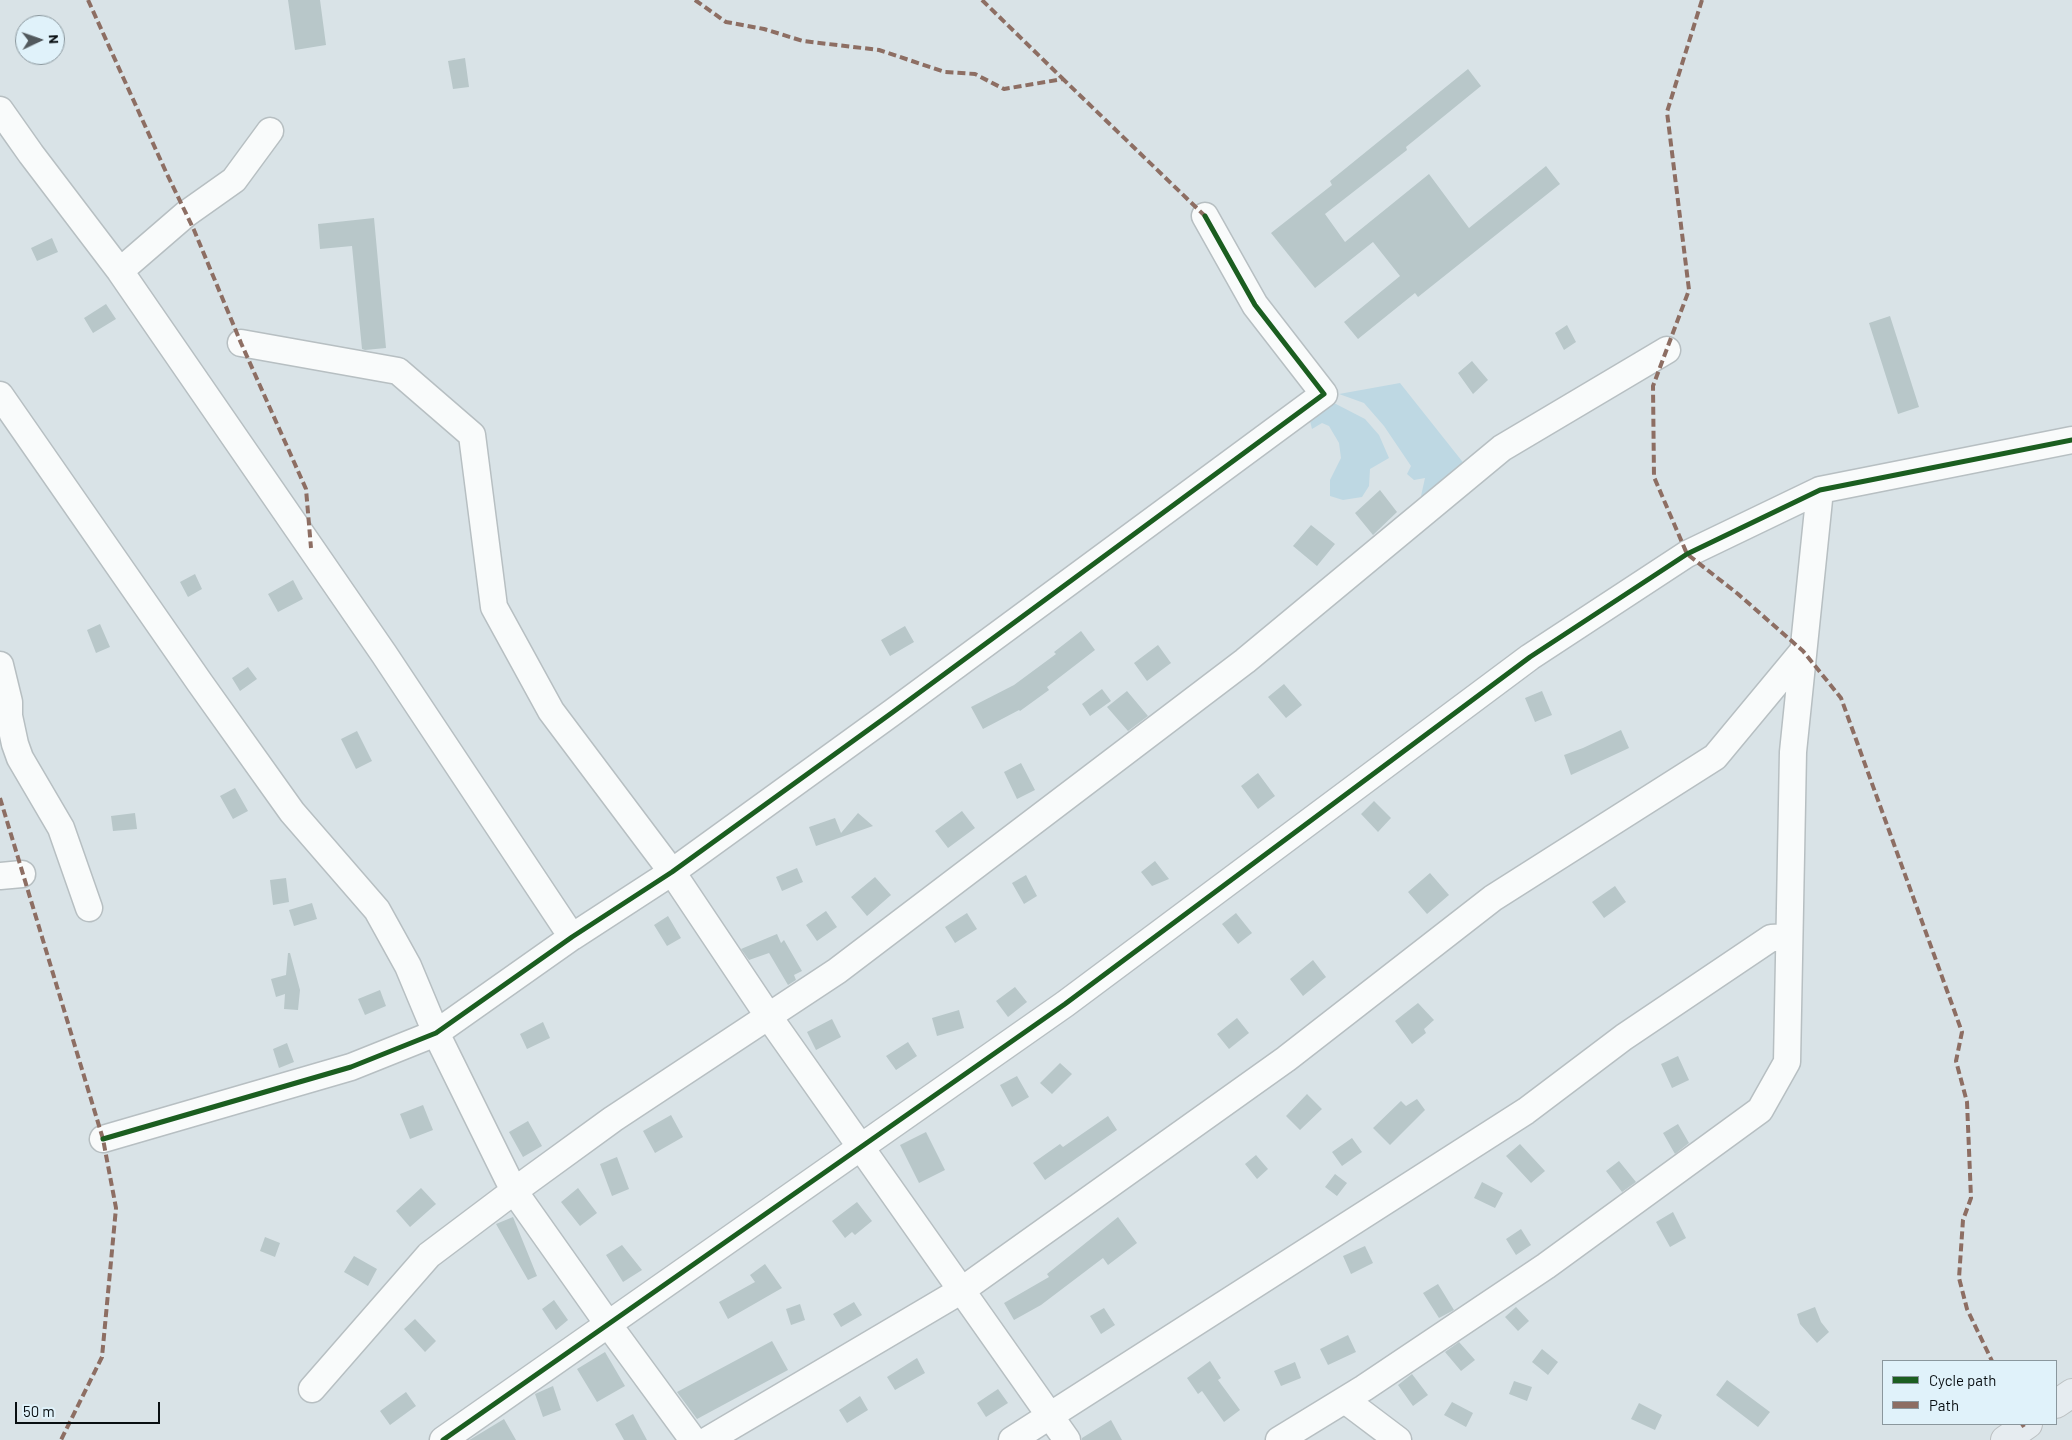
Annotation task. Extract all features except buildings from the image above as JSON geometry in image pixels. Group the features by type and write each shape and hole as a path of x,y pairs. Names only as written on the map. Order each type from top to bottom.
{"highway":[{"path":"2057,1403 2072,1392"},
{"path":"2005,1440 2027,1425"}],"street":[{"path":"0,110 120,271 384,654 572,937"},
{"path":"120,271 186,214 234,180 270,131"},
{"path":"103,1139 351,1066 436,1033 572,937 672,872 893,712 1324,394 1255,305 1205,216"},
{"path":"242,343 398,371 472,435 494,607 551,711 672,872 769,1017 1067,1440"},
{"path":"312,1389 429,1255 514,1190 613,1119 845,966 1244,660 1502,448 1667,350"},
{"path":"0,395 292,812 377,910 408,966 436,1033 514,1190 608,1324 693,1440"},
{"path":"443,1440 1065,1004 1530,658 1687,554 1820,490 2072,440"},
{"path":"1279,1440 1345,1400 1546,1266 1760,1110 1786,1062 1792,752 1820,490"},
{"path":"708,1440 962,1290 1286,1059 1493,898 1715,757 1803,651"},
{"path":"0,665 9,702 9,716 15,744 20,758 61,828 88,908"},
{"path":"1012,1440 1526,1111 1624,1037 1771,938 1789,937"},
{"path":"1345,1400 1398,1440"}],"shaded area":[{"path":"1400,383 1477,480 1447,511 1433,513 1419,505 1425,478 1414,480 1407,474 1411,466 1384,426 1364,403 1339,394"},
{"path":"1334,403 1365,419 1379,435 1389,458 1370,469 1369,486 1362,497 1343,500 1330,496 1330,480 1341,458 1339,443 1329,426 1322,423 1312,429 1310,421 1325,404"}],"marked path":[{"path":"88,0 194,230 241,343 306,489 311,548"},
{"path":"695,0 726,22 764,29 803,41 879,50 945,72 975,74 1004,89 1063,79 1205,216"},
{"path":"982,0 1063,79"},
{"path":"1702,0 1667,112 1689,290 1653,386 1654,477 1687,554 1738,594 1803,651 1841,698 1962,1032 1956,1061 1967,1102 1971,1198 1963,1220 1959,1278 1967,1309 1992,1360"},
{"path":"0,798 103,1139 116,1208 102,1357 61,1440"}],"cycle path":[{"path":"103,1139 351,1067 436,1033 572,937 672,872 893,712 1324,394 1255,305 1205,216"},
{"path":"443,1440 1065,1004 1530,657 1687,554 1820,490 2072,440"}]}
